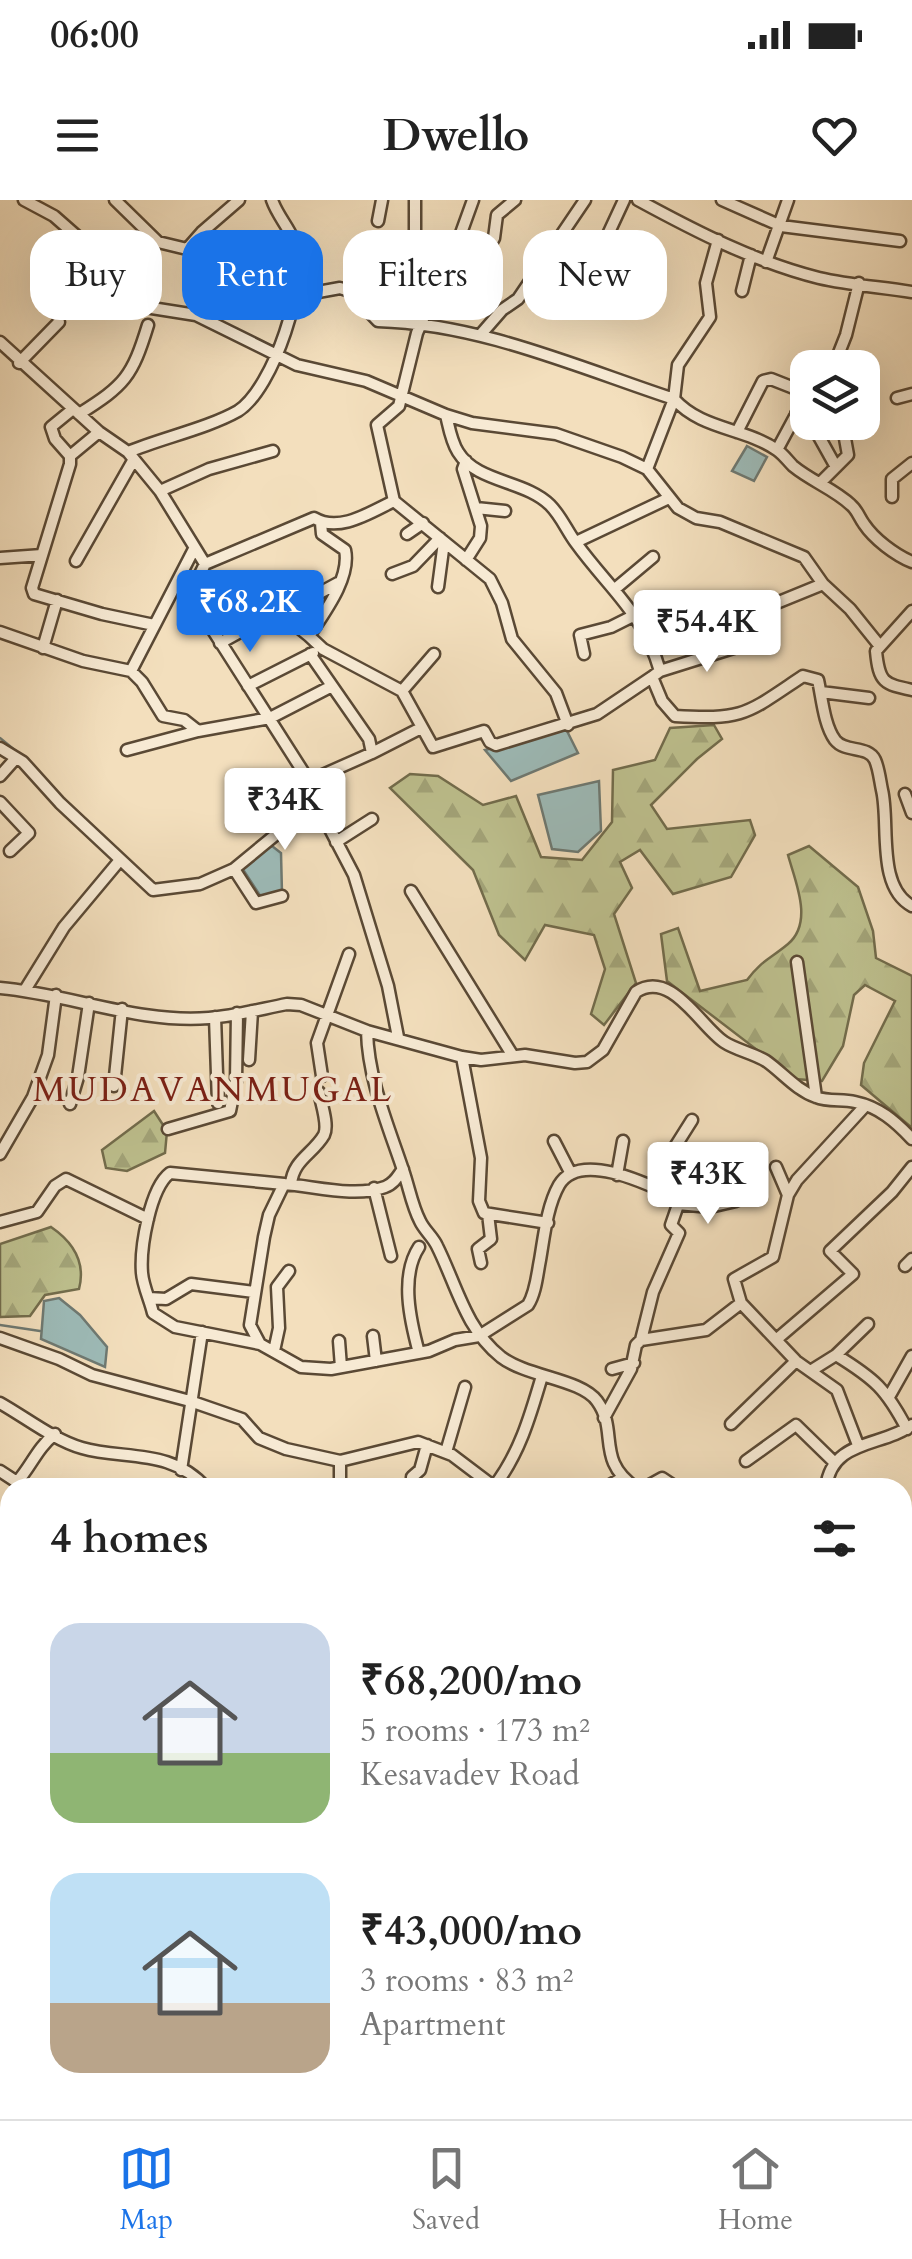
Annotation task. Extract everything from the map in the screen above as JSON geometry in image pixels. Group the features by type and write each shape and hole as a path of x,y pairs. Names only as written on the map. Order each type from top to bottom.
{"street":[{"path":"24,200 54,216 79,238 111,299 120,303 196,315 297,365 366,381 472,423 556,434 622,456 647,469 678,508 797,553 879,645"},
{"path":"115,200 158,242 182,247"},
{"path":"204,230 239,200"},
{"path":"272,200 288,230"},
{"path":"378,221 382,200"},
{"path":"416,200 415,248 429,305 420,322 396,410 377,425 394,501 490,579 502,603 512,639 556,693 568,725"},
{"path":"462,230 473,200"},
{"path":"495,230 497,215 515,200"},
{"path":"482,334 502,310 518,299 585,200"},
{"path":"610,230 624,200"},
{"path":"638,200 766,262 822,278 912,292"},
{"path":"661,212 665,200"},
{"path":"722,200 781,226 900,241"},
{"path":"766,262 788,200"},
{"path":"647,469 674,399 678,365 710,317 706,283 718,240"},
{"path":"742,290 751,255"},
{"path":"840,350 858,283"},
{"path":"323,291 340,288 356,295 378,320 420,322 482,334 674,399 686,412 712,426 738,432 777,450 795,468 855,507 866,527 899,557 912,562"},
{"path":"76,561 131,456 240,409 258,393 287,320"},
{"path":"20,363 60,322"},
{"path":"70,456 55,439 51,427 124,384 148,325"},
{"path":"0,342 131,456 160,490 205,564"},
{"path":"738,432 763,381 771,379 790,387"},
{"path":"897,398 912,394"},
{"path":"446,415 459,454 490,475 532,491 550,504 576,542 616,588 646,630 662,702 675,716 718,718 749,712 808,675 818,680 834,738 844,747 870,754 875,760 885,802 884,832 893,882 905,902 912,906"},
{"path":"777,450 790,425"},
{"path":"99,432 70,456 34,594 154,624"},
{"path":"820,440 836,467"},
{"path":"822,482 848,455 845,440"},
{"path":"160,490 209,469 272,451"},
{"path":"466,461 464,469 480,538 466,560"},
{"path":"892,497 892,480 912,463"},
{"path":"576,542 669,498"},
{"path":"394,501 337,524 314,518 205,564 199,576 220,643 309,781 354,875 388,986 398,1037"},
{"path":"476,508 505,512"},
{"path":"309,636 325,616 346,569 347,556 340,545 322,534 322,523"},
{"path":"408,534 423,523"},
{"path":"392,574 413,566 442,540"},
{"path":"438,587 442,540"},
{"path":"131,671 194,550"},
{"path":"0,558 42,555"},
{"path":"616,588 653,557"},
{"path":"338,582 288,610 293,622 323,649 402,690 430,745 436,748 476,731 484,731 496,745 568,725 597,714 656,674 744,645"},
{"path":"695,636 823,584"},
{"path":"43,648 57,600"},
{"path":"912,612 879,645 877,662 888,687 912,690"},
{"path":"584,654 580,635 611,627 634,614"},
{"path":"220,643 267,617"},
{"path":"0,632 43,648 131,671 163,716 184,720 198,731"},
{"path":"248,686 323,649"},
{"path":"310,654 369,740 372,753"},
{"path":"402,690 434,654"},
{"path":"127,750 198,731 270,718 332,686"},
{"path":"820,692 869,698"},
{"path":"309,781 421,728"},
{"path":"0,748 16,758 153,890 200,884 234,869 290,824 320,810"},
{"path":"0,776 16,758"},
{"path":"905,794 912,813"},
{"path":"0,802 29,833 10,851"},
{"path":"336,842 372,819"},
{"path":"24,990 64,926 120,860"},
{"path":"234,869 256,903 282,896"},
{"path":"411,891 513,1056"},
{"path":"322,1076 317,1043 349,954"},
{"path":"797,962 816,1097"},
{"path":"0,988 168,1016 215,1017 286,1004 301,1005 367,1031 481,1060 513,1056 587,1062 603,1050 636,992 654,988 677,997 722,1042 765,1061 792,1084 816,1097 857,1102 883,1112 912,1139"},
{"path":"0,1154 33,1098 48,1054 56,996"},
{"path":"70,1104 89,1002"},
{"path":"114,1086 122,1009"},
{"path":"249,1060 252,1010"},
{"path":"168,1129 230,1112 236,1080 237,1013"},
{"path":"215,1017 218,1104"},
{"path":"367,1031 370,1068 420,1222 437,1246 449,1279 480,1336 518,1369 565,1382 596,1399 604,1418 610,1456 622,1478"},
{"path":"462,1056 481,1158 479,1201 484,1213 548,1222"},
{"path":"260,1344 250,1325 269,1215 292,1170 324,1136 319,1092"},
{"path":"858,1445 837,1390 796,1361 741,1303 734,1278 773,1257 788,1196 797,1180 865,1106"},
{"path":"651,1185 692,1120"},
{"path":"554,1141 570,1172"},
{"path":"617,1175 623,1141"},
{"path":"604,1418 614,1406 634,1363 652,1292 679,1233 671,1225 679,1201 736,1160"},
{"path":"776,1167 788,1196"},
{"path":"777,1340 854,1274 830,1251 892,1192 912,1167"},
{"path":"403,1169 394,1182 374,1188 342,1189 170,1173 158,1185 148,1219 142,1273 153,1313 175,1327 260,1344 301,1367 342,1368 418,1354 455,1340 480,1336 528,1305 557,1188 570,1172 596,1169 651,1185 679,1201 710,1206 736,1201"},
{"path":"0,1222 37,1212 55,1186 66,1179 148,1219"},
{"path":"374,1188 390,1256"},
{"path":"481,1264 478,1249 491,1239 488,1214"},
{"path":"418,1354 408,1264 419,1247"},
{"path":"274,1351 279,1328 277,1287 289,1271"},
{"path":"149,1298 166,1299 191,1284 254,1292"},
{"path":"641,1340 706,1330 741,1303"},
{"path":"812,1370 836,1355 868,1324"},
{"path":"181,1470 202,1332"},
{"path":"373,1336 376,1362"},
{"path":"0,1338 92,1375 190,1400 242,1419 259,1438 286,1449 340,1461 418,1442 446,1452 481,1478"},
{"path":"339,1341 342,1368"},
{"path":"827,1478 835,1463 858,1445 910,1427 890,1395 836,1355"},
{"path":"890,1395 912,1356"},
{"path":"731,1424 796,1361"},
{"path":"612,1369 634,1363"},
{"path":"502,1478 516,1452 542,1376"},
{"path":"446,1452 466,1387"},
{"path":"0,1403 82,1448 136,1454 192,1478"},
{"path":"746,1461 796,1424 835,1463"},
{"path":"26,1478 40,1447 56,1434"},
{"path":"412,1478 420,1470 427,1445"},
{"path":"340,1461 340,1478"}],"green space":[{"path":"714,725 722,739 651,805 667,829 750,820 755,835 731,877 673,894 640,850 620,862 632,888 614,914 636,983 604,1025 591,1014 605,969 594,935 545,925 525,960 499,935 473,870 390,788 410,774 438,776 483,805 516,796 541,857 582,860 612,822 613,770 655,760 670,728"},
{"path":"809,846 858,887 873,931 876,958 912,976 912,1128 861,1085 864,1063 895,1001 865,985 854,995 843,1046 822,1081 795,1079 667,981 661,934 678,928 700,991 747,980 788,944 796,935 801,913 788,855"},
{"path":"154,1111 167,1131 165,1153 127,1171 106,1168 102,1150"},
{"path":"51,1227 76,1254 81,1270 79,1289 45,1295 30,1316 0,1317 0,1244"}],"water":[{"path":"747,446 767,457 754,481 732,471"},
{"path":"566,729 578,753 511,781 485,750"},
{"path":"599,781 601,831 578,852 552,849 538,795"},
{"path":"272,846 281,853 282,893 263,900 242,868"},
{"path":"59,1298 80,1315 107,1347 105,1367 41,1339 44,1301"}],"waterway":[{"path":"0,738 22,756"},
{"path":"29,761 60,796"},
{"path":"0,1325 40,1331"}],"district":[{"name":"MUDAVANMUGAL","path":"213,1089"}]}
